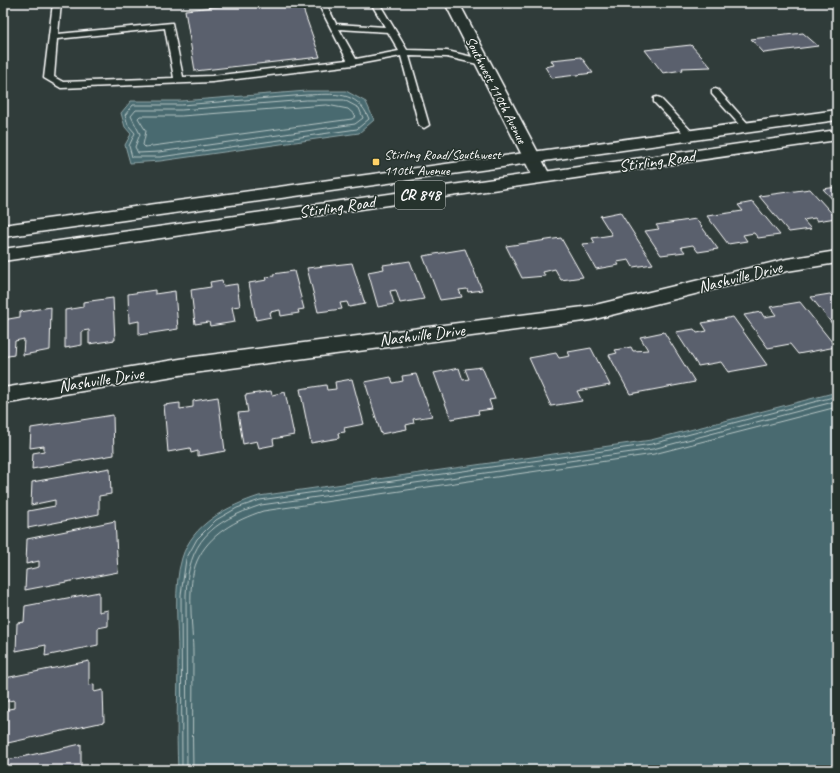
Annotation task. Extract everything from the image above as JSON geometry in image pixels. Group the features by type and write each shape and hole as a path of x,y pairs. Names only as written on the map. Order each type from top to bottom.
{"main road":[{"name":"Southwest 110th Avenue","path":"452,3 542,177"},
{"name":"Stirling Road","path":"3,232 837,116"},
{"name":"Stirling Road","path":"3,255 837,135"},
{"name":"Nashville Drive","path":"3,396 186,366 591,313 787,265 837,256"}],"lane":[{"path":"56,3 49,78 61,84 212,79 353,62 404,53 447,54 482,62"},
{"path":"322,3 353,62"},
{"path":"375,3 404,53 424,125"},
{"path":"53,37 169,25 178,80"},
{"path":"333,26 391,30"},
{"path":"715,92 747,128"},
{"path":"657,100 691,136"}],"water":[{"path":"307,91 346,91 366,102 374,120 359,133 160,161 130,163 125,145 131,134 125,127 121,113 131,101 181,101"},
{"path":"837,392 837,770 178,770 177,594 179,569 187,546 194,535 213,518 224,511 259,496 651,440"}],"building":[{"path":"253,3 301,3 320,57 195,71 185,10"},
{"path":"505,3 536,3 537,4 508,7"},
{"path":"803,33 818,46 764,53 751,39"},
{"path":"691,45 711,67 682,68 683,70 663,73 645,50"},
{"path":"581,57 593,73 552,78 545,67 554,65 551,60"},
{"path":"837,187 837,204 823,189"},
{"path":"810,189 836,218 817,221 815,218 803,220 811,229 789,232 759,196"},
{"path":"753,202 780,235 758,238 754,233 743,235 747,241 728,244 707,216 743,211 738,205"},
{"path":"620,212 653,264 633,267 629,260 617,262 619,265 596,269 582,244 595,243 592,238 612,235 600,216"},
{"path":"696,219 718,249 698,252 693,245 681,247 685,252 661,255 645,231 659,229 656,225"},
{"path":"561,238 583,277 561,280 555,269 543,272 545,276 522,278 506,246"},
{"path":"465,249 482,290 468,292 467,289 459,290 462,297 440,300 423,256"},
{"path":"410,261 424,299 400,303 396,290 390,291 394,304 378,307 368,272 384,269 383,265"},
{"path":"352,263 365,304 349,307 347,302 340,303 342,309 318,312 307,268"},
{"path":"294,271 304,309 298,310 299,313 281,316 280,310 270,312 271,317 256,320 249,283 267,280 266,277 274,276 273,274"},
{"path":"222,280 223,286 237,284 240,306 232,307 235,322 210,326 209,322 195,324 191,290 211,287 210,282"},
{"path":"155,290 155,294 175,291 178,329 139,335 139,321 129,323 128,294"},
{"path":"830,294 834,298 837,297 837,330 811,297"},
{"path":"113,298 115,340 89,344 89,330 82,331 82,345 65,348 65,310 83,307 83,302"},
{"path":"800,302 836,347 798,354 790,344 768,348 744,315 761,312 764,317 776,315 770,307"},
{"path":"51,307 50,350 23,355 24,339 15,341 14,355 3,357 3,320 20,317 20,312"},
{"path":"733,317 767,365 728,372 721,362 698,366 676,332 694,329 697,333 707,331 702,323"},
{"path":"664,332 695,382 630,394 609,355 617,353 615,350 631,347 633,351 648,350 640,337"},
{"path":"591,348 610,385 577,391 582,401 551,406 529,358 556,353 559,358 570,356 568,352"},
{"path":"482,367 495,399 489,400 492,409 478,411 479,414 451,419 434,373 459,368 463,380 469,379 465,369"},
{"path":"416,374 432,416 413,419 414,423 406,425 407,429 381,434 365,382 391,377 393,383 403,381 402,376"},
{"path":"352,379 364,424 344,428 345,432 338,433 339,438 311,443 300,389 326,385 327,390 336,389 335,382"},
{"path":"271,391 272,395 285,392 294,435 273,439 274,445 259,448 257,441 243,444 238,413 248,412 245,395"},
{"path":"218,397 225,451 198,456 198,451 191,453 190,448 168,452 164,405 180,403 180,409 193,407 193,401"},
{"path":"113,415 114,455 32,469 33,453 44,451 44,446 30,448 31,428"},
{"path":"110,468 111,494 99,496 99,514 28,528 28,511 55,506 55,500 31,505 32,482"},
{"path":"115,521 118,572 25,590 26,570 39,567 39,561 26,564 27,539"},
{"path":"99,592 99,612 108,610 108,626 98,628 98,645 45,656 46,645 16,651 17,623 24,622 25,606"},
{"path":"89,661 89,685 94,684 94,692 103,690 104,722 3,744 3,710 14,708 14,700 3,702 5,678"},
{"path":"81,744 81,768 88,767 88,770 3,770 3,761"}],"place":[{"name":"Stirling Road/Southwest 110th Avenue","path":"376,162"}]}
